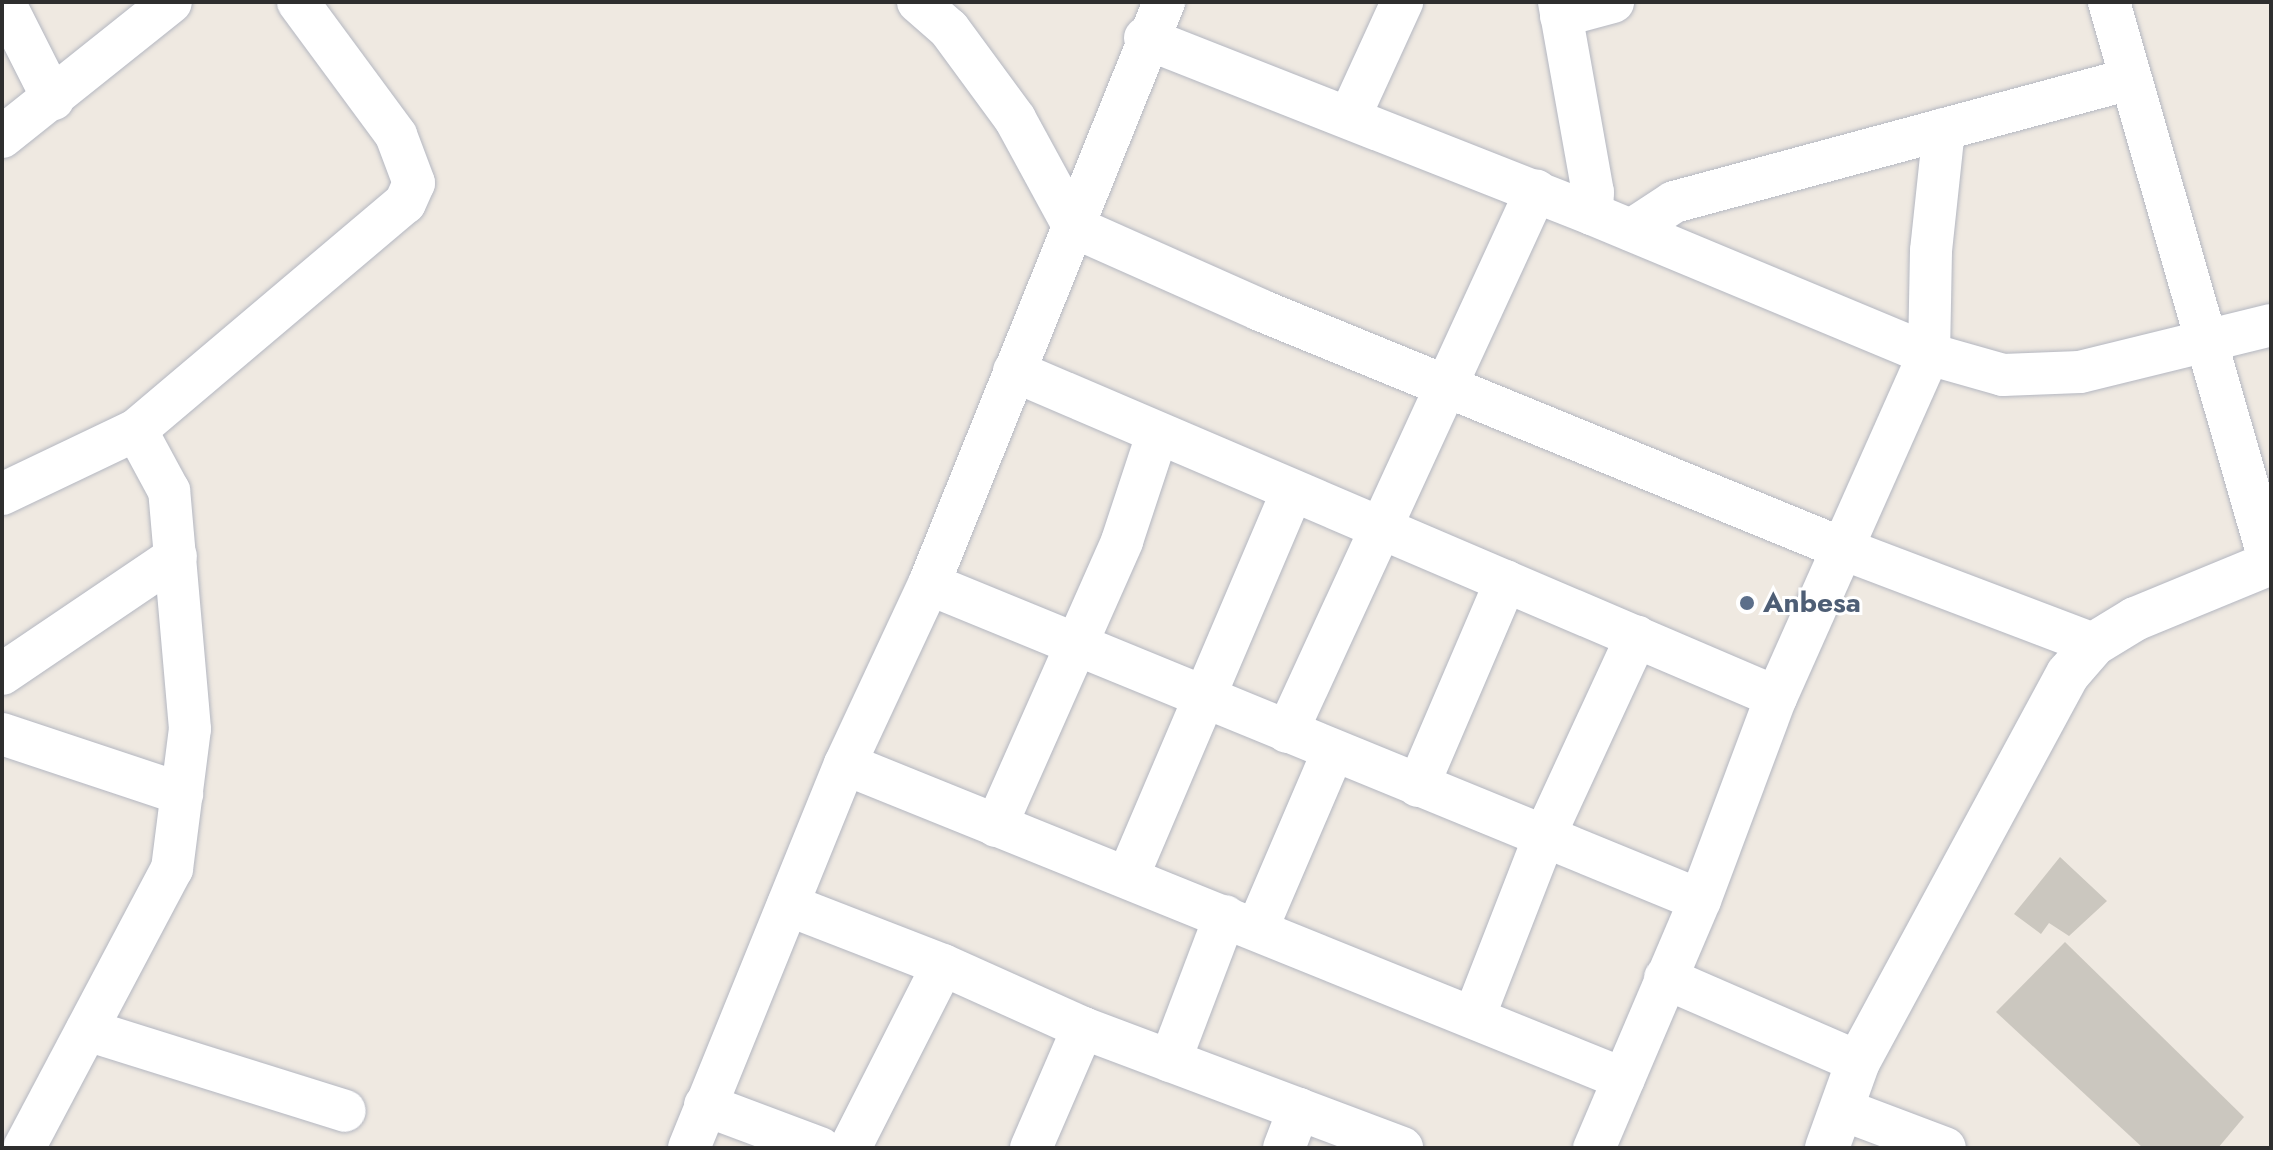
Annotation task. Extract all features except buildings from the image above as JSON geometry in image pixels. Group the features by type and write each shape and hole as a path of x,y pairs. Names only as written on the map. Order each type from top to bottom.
{"street":[{"path":"4,2 53,99"},
{"path":"2,137 171,2"},
{"path":"2,494 136,430 405,203 414,183 396,135 298,2"},
{"path":"918,2 949,29 1015,119 1074,227 1260,310 1846,550 2094,644"},
{"path":"1349,118 1402,2"},
{"path":"1592,214 1593,192 1560,9 1613,2"},
{"path":"1945,1148 1834,1128 1858,1062 2037,729 2068,674 2094,644 2178,597 2271,563 2109,2"},
{"path":"689,1148 845,764 929,584 1154,20 1349,118 1536,191 1929,354 2003,375 2080,372 2208,343 2271,325"},
{"path":"1631,230 1674,202 2129,79"},
{"path":"1594,1148 1700,900 1776,697 1846,550 1929,354 1931,251 1944,129"},
{"path":"1287,732 1536,191"},
{"path":"1014,371 1157,435 1776,697"},
{"path":"24,1148 172,869 190,729 176,556 169,491 136,430"},
{"path":"996,826 1071,646 1122,541 1157,435"},
{"path":"1129,874 1292,491"},
{"path":"2,674 176,556"},
{"path":"1418,786 1506,581"},
{"path":"929,584 1071,646 1700,900"},
{"path":"1474,1017 1544,837 1637,636"},
{"path":"2,734 182,794"},
{"path":"1170,1061 1333,752"},
{"path":"845,764 996,826 1129,874 1241,923 1624,1079"},
{"path":"788,905 943,965 1083,1028 1402,1148"},
{"path":"850,1148 943,965"},
{"path":"1665,978 1858,1062"},
{"path":"1031,1148 1083,1028"},
{"path":"87,1030 345,1111"},
{"path":"705,1105 820,1148"},
{"path":"1284,1148 1299,1109"}],"place":[{"name":"Anbesa","path":"1747,603"}]}
